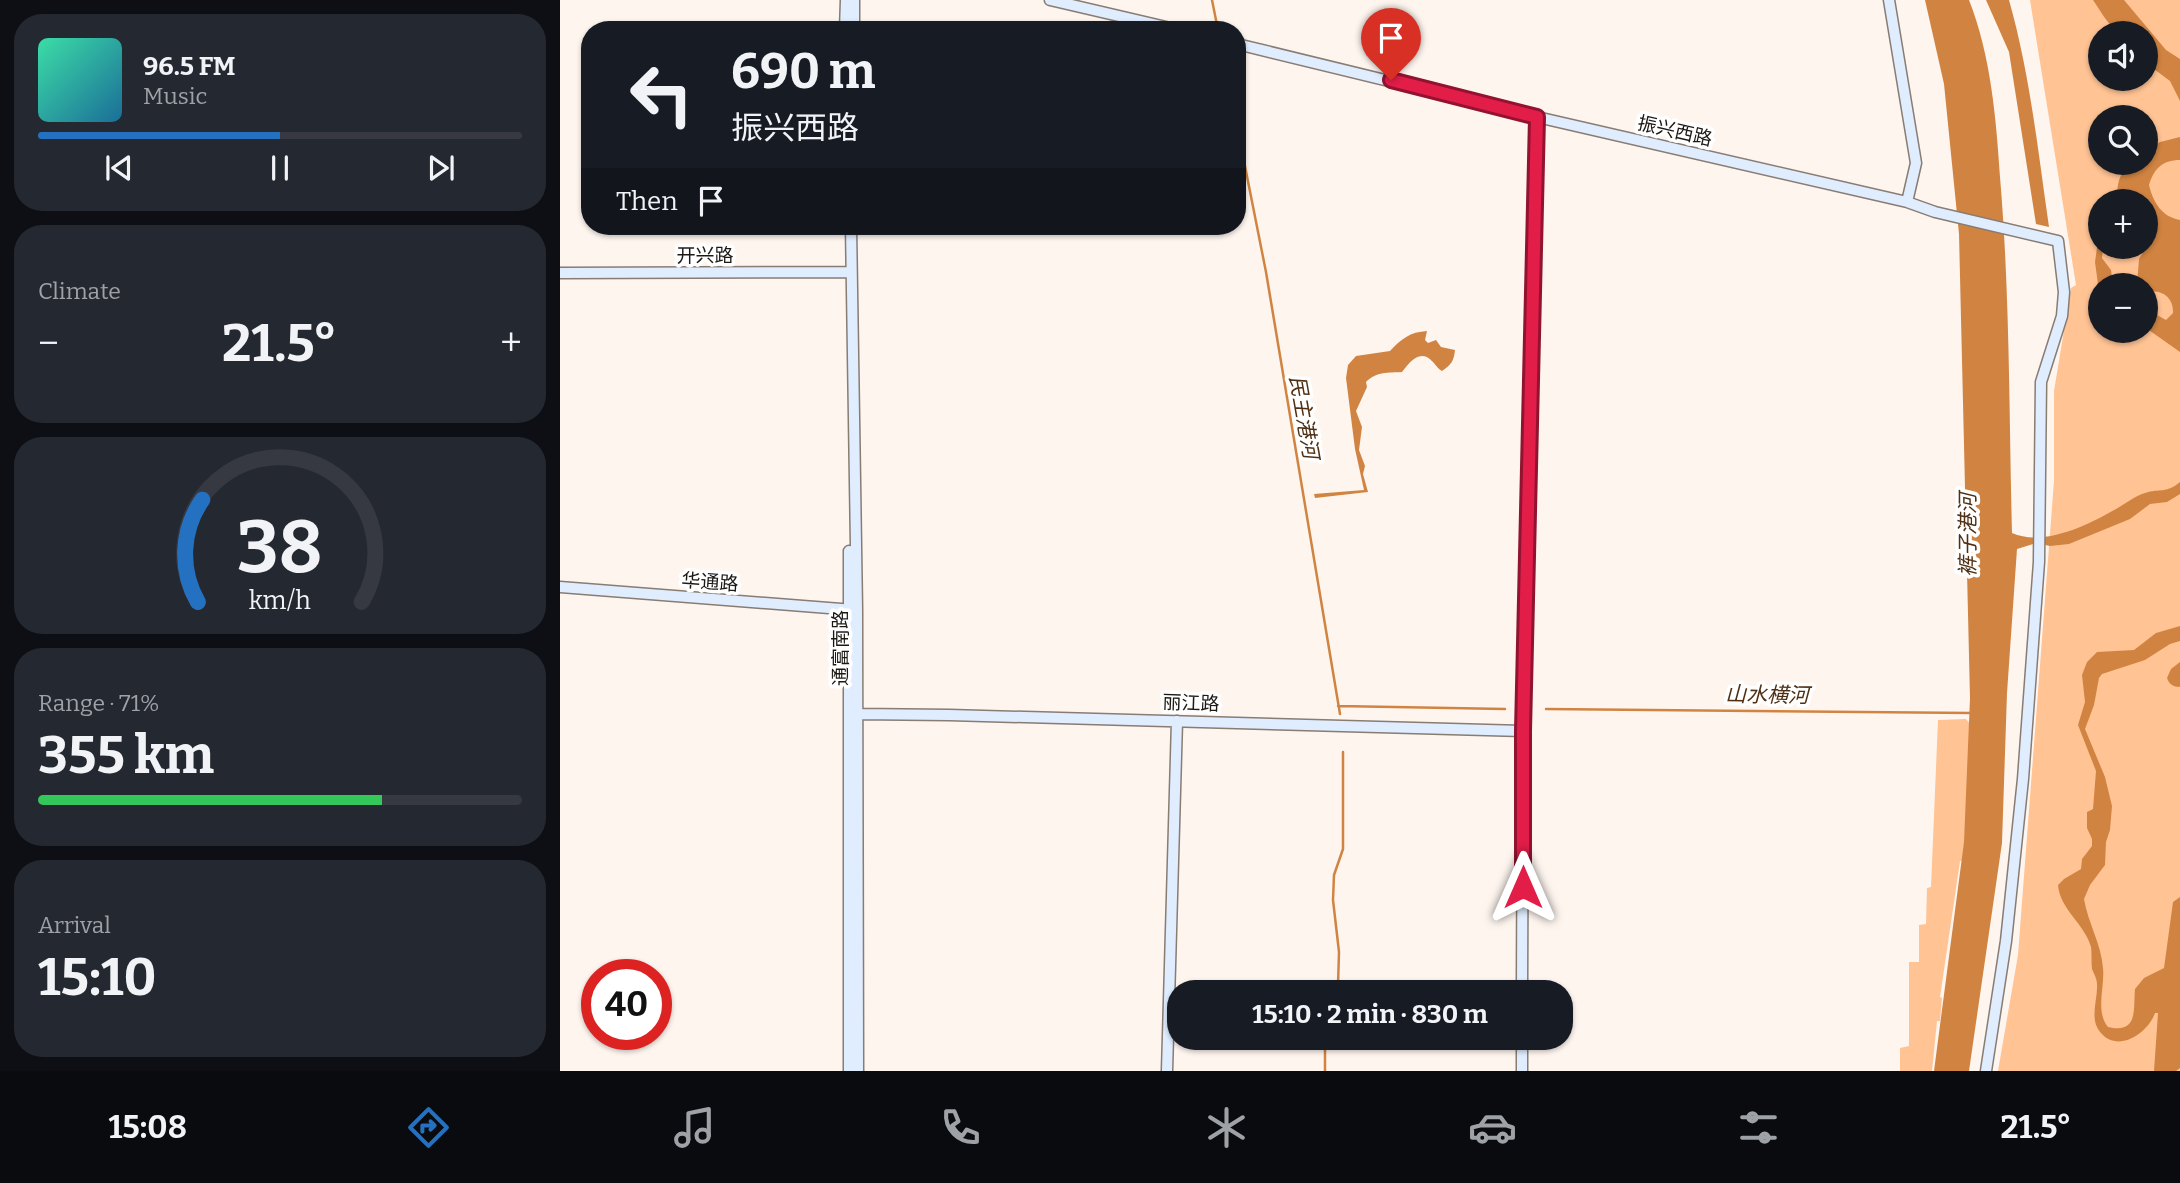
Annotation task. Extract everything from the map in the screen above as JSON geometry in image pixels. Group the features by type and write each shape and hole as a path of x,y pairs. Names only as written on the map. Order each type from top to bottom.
{"street":[{"path":"845,21 846,0"},
{"path":"854,0 854,21"},
{"path":"1050,0 1140,21"},
{"path":"1889,0 1916,163 1907,202"},
{"name":"振兴西路","path":"1246,46 1537,117 1907,202 1935,212 2059,241 2064,291 2062,316 2041,382 2040,541 2022,779 2006,941 1986,1071"},
{"path":"1522,980 1523,731 1537,117"},
{"name":"通富南路","path":"845,235 848,272 853,610 849,1071"},
{"name":"通富南路","path":"848,272 850,235"},
{"name":"开兴路","path":"560,273 848,272"},
{"name":"华通路","path":"560,587 853,610"},
{"name":"通富南路","path":"853,610 858,714 858,1071"},
{"name":"丽江路","path":"858,714 1177,720 1523,731"},
{"path":"1167,1071 1177,720"},
{"path":"1522,1050 1522,1071"}],"shaded area":[{"path":"2030,0 2180,0 2180,1071 1998,1071 2018,955 2054,481 2054,391 2071,288 2076,285"},
{"path":"1966,719 1971,725 1963,861 1960,861 1932,1071 1900,1071 1900,1048 1909,1046 1909,962 1919,962 1919,925 1926,924 1927,888 1931,887 1938,720"}],"water":[{"name":"裤子港河","path":"1925,0 1969,0 1983,43 1991,87 2006,266 2012,533 2038,537 2066,532 2141,494 2167,489 2180,482 2180,494 2167,502 2150,504 2130,519 2069,544 2050,546 2036,543 2017,549 2007,693 2002,843 1969,1071 1934,1071 1964,842 1970,698 1959,234 1944,84"},
{"path":"1986,0 2009,0 2028,84 2049,227 2036,224 2009,52"},
{"path":"2093,0 2124,0 2142,21 2107,21"},
{"path":"2158,40 2166,50 2180,59 2180,101 2170,81 2158,72"},
{"path":"2180,137 2180,160 2168,162 2158,168 2160,142"},
{"path":"2122,175 2153,175 2150,189 2118,189"},
{"path":"2158,206 2168,216 2180,220 2180,352 2158,336 2158,316 2166,320 2173,313 2173,307 2169,298 2158,292 2158,273 2138,273 2139,259 2158,259"},
{"path":"2095,259 2103,259 2111,273 2096,273"},
{"path":"1427,331 1425,340 1428,343 1436,340 1441,347 1455,350 1448,367 1442,371 1428,358 1420,356 1402,372 1379,374 1366,382 1367,387 1356,411 1362,427 1359,450 1365,466 1363,474 1368,492 1315,498 1314,494 1364,490 1355,449 1346,378 1348,365 1356,356 1390,351 1406,337"},
{"path":"2180,626 2180,641 2170,644 2145,660 2102,674 2085,729 2105,777 2112,806 2105,865 2090,885 2084,899 2102,959 2101,1006 2108,1027 2125,1027 2130,1023 2134,1012 2135,989 2144,978 2164,968 2173,902 2180,897 2180,1068 2176,1071 2154,1071 2158,1013 2155,1013 2139,1034 2123,1041 2107,1038 2097,1027 2094,1015 2097,982 2092,969 2091,947 2084,931 2063,902 2058,885 2081,869 2082,859 2092,846 2087,828 2087,812 2093,809 2096,771 2078,725 2085,702 2082,675 2087,662 2097,652 2134,650 2156,633"},
{"path":"2180,662 2180,687 2172,685 2167,678 2171,669"}],"waterway":[{"name":"民主港河","path":"1212,0 1216,21"},
{"name":"民主港河","path":"1246,171 1266,272 1340,714"},
{"name":"山水横河","path":"1338,706 1505,709"},
{"name":"山水横河","path":"1546,709 1971,713"},
{"name":"民主港河","path":"1338,980 1339,952 1333,900 1334,875 1343,849 1343,752"},
{"name":"民主港河","path":"1325,1050 1325,1071"}],"route":[{"path":"1391,80 1537,117 1523,731 1523,887"}]}
